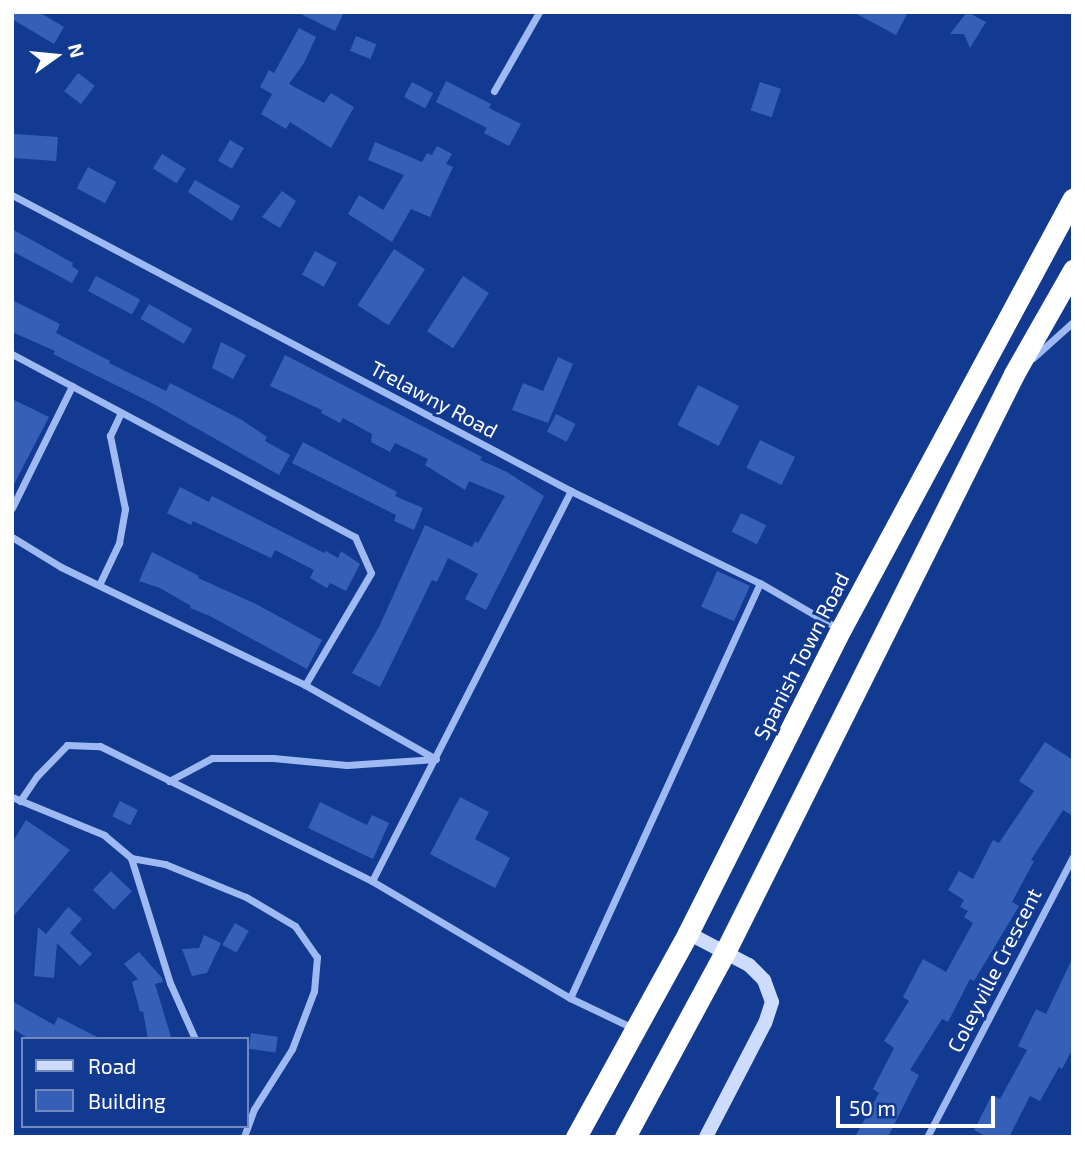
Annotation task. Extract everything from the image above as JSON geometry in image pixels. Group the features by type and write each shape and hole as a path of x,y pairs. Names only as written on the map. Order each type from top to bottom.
{"highway":[{"name":"Spanish Town Road","path":"576,1137 688,933 841,629 1073,198"},
{"path":"625,1137 724,954 1014,374 1073,270"}],"street":[{"path":"494,91 539,12"},
{"name":"Trelawny Road","path":"12,195 571,491 760,583 841,629"},
{"path":"1014,374 1073,322"},
{"path":"12,355 355,537 371,573 305,685"},
{"path":"12,508 72,386"},
{"path":"99,585 119,543 125,509 110,436 121,412"},
{"path":"372,881 571,491"},
{"path":"12,537 99,585 305,685 436,759"},
{"path":"570,998 760,583"},
{"path":"248,1126 254,1109 292,1049 314,991 317,957 295,926 246,897 165,864 131,858 104,835 16,799 67,745 100,746 372,881 570,998 635,1029"},
{"path":"169,781 212,758 272,758 347,765 436,759"},
{"path":"131,858 170,983 194,1037"},
{"name":"Coleyville Crescent","path":"927,1137 1073,858"},
{"path":"688,933 749,965 764,981 772,1002 765,1023 706,1137"},
{"path":"248,1102 254,1109"}],"building":[{"path":"12,12 39,12 64,27 54,44 12,19"},
{"path":"297,12 344,12 335,31"},
{"path":"853,12 908,12 896,35"},
{"path":"967,12 986,22 970,48 964,34 950,34"},
{"path":"299,28 316,37 304,63 289,84 324,103 331,93 354,107 331,148 290,122 286,129 261,114 272,94 260,87 269,70 274,73"},
{"path":"356,36 376,44 370,59 350,51"},
{"path":"78,73 95,86 81,104 64,91"},
{"path":"446,81 491,104 489,108 521,124 509,146 484,133 487,128 436,102"},
{"path":"412,82 433,93 425,108 404,97"},
{"path":"760,82 781,89 772,117 751,111"},
{"path":"14,134 58,137 56,161 12,158"},
{"path":"230,140 244,148 232,169 218,161"},
{"path":"375,142 422,162 427,153 432,155 437,146 452,154 446,164 453,167 430,217 411,209 392,242 348,214 359,195 383,210 404,175 368,160"},
{"path":"162,154 186,169 177,183 153,168"},
{"path":"88,167 116,182 105,203 77,188"},
{"path":"195,180 240,206 232,221 188,192"},
{"path":"282,191 296,201 280,228 262,217"},
{"path":"12,229 73,263 72,266 79,271 72,283 12,251"},
{"path":"394,249 425,269 389,325 358,305"},
{"path":"315,251 337,263 324,287 302,275"},
{"path":"96,276 140,299 132,314 88,291"},
{"path":"463,276 489,293 453,348 427,331"},
{"path":"12,300 60,324 56,333 110,361 109,363 166,391 170,383 242,420 267,437 265,441 290,455 279,475 152,403 53,354 55,351 12,332"},
{"path":"149,304 192,329 184,344 140,319"},
{"path":"221,342 246,355 233,379 212,368"},
{"path":"285,355 482,457 480,460 507,472 544,496 486,610 465,599 478,574 448,558 437,582 432,580 380,687 352,673 379,627 425,525 472,547 475,541 478,543 505,496 469,481 465,490 425,465 428,459 395,443 390,452 371,442 372,434 343,418 340,423 321,413 322,410 270,386"},
{"path":"558,357 573,364 548,423 512,410 523,383 543,391"},
{"path":"698,385 739,406 719,446 678,425"},
{"path":"12,399 49,417 12,488"},
{"path":"556,414 576,424 567,442 547,432"},
{"path":"760,440 795,457 781,485 746,468"},
{"path":"303,442 397,492 395,496 423,508 414,530 394,521 396,515 292,463"},
{"path":"180,487 209,502 212,496 324,553 326,551 338,558 341,551 360,564 346,591 330,583 327,588 310,578 314,570 275,550 271,558 193,521 191,525 167,513"},
{"path":"741,513 766,525 757,544 732,532"},
{"path":"152,552 322,640 307,669 210,616 190,608 191,606 160,588 139,581"},
{"path":"717,571 750,586 734,621 701,607"},
{"path":"1045,742 1073,760 1073,816 1063,810 1031,860 1034,861 1012,902 1019,906 974,981 970,979 948,1022 942,1019 910,1070 919,1075 888,1137 855,1137 879,1093 873,1089 894,1048 884,1041 909,1001 903,997 923,959 946,972 973,923 964,917 968,911 960,907 964,900 948,890 959,871 973,879 993,840 999,843 1034,791 1019,781"},
{"path":"460,797 489,812 475,839 510,858 495,888 430,854"},
{"path":"120,801 138,810 130,825 112,816"},
{"path":"320,802 367,825 372,815 389,823 373,859 308,828"},
{"path":"26,820 70,850 12,918 12,843"},
{"path":"111,871 132,891 114,910 93,890"},
{"path":"68,907 82,919 70,933 92,954 80,966 57,943 54,978 34,976 38,927 46,934"},
{"path":"235,923 249,931 236,953 222,945"},
{"path":"204,935 221,943 207,973 192,976 182,949 199,948"},
{"path":"139,952 162,978 163,982 155,984 171,1037 148,1037 143,1011 140,1012 132,982 138,979 124,964"},
{"path":"1073,957 1073,1048 1040,1101 1030,1096 1009,1137 987,1137 974,1130 992,1095 1000,1099 1027,1050 1018,1046 1036,1009 1046,1014"},
{"path":"12,1001 54,1025 58,1017 97,1037 26,1037 12,1028"},
{"path":"251,1033 278,1037 276,1053 249,1049"}]}
